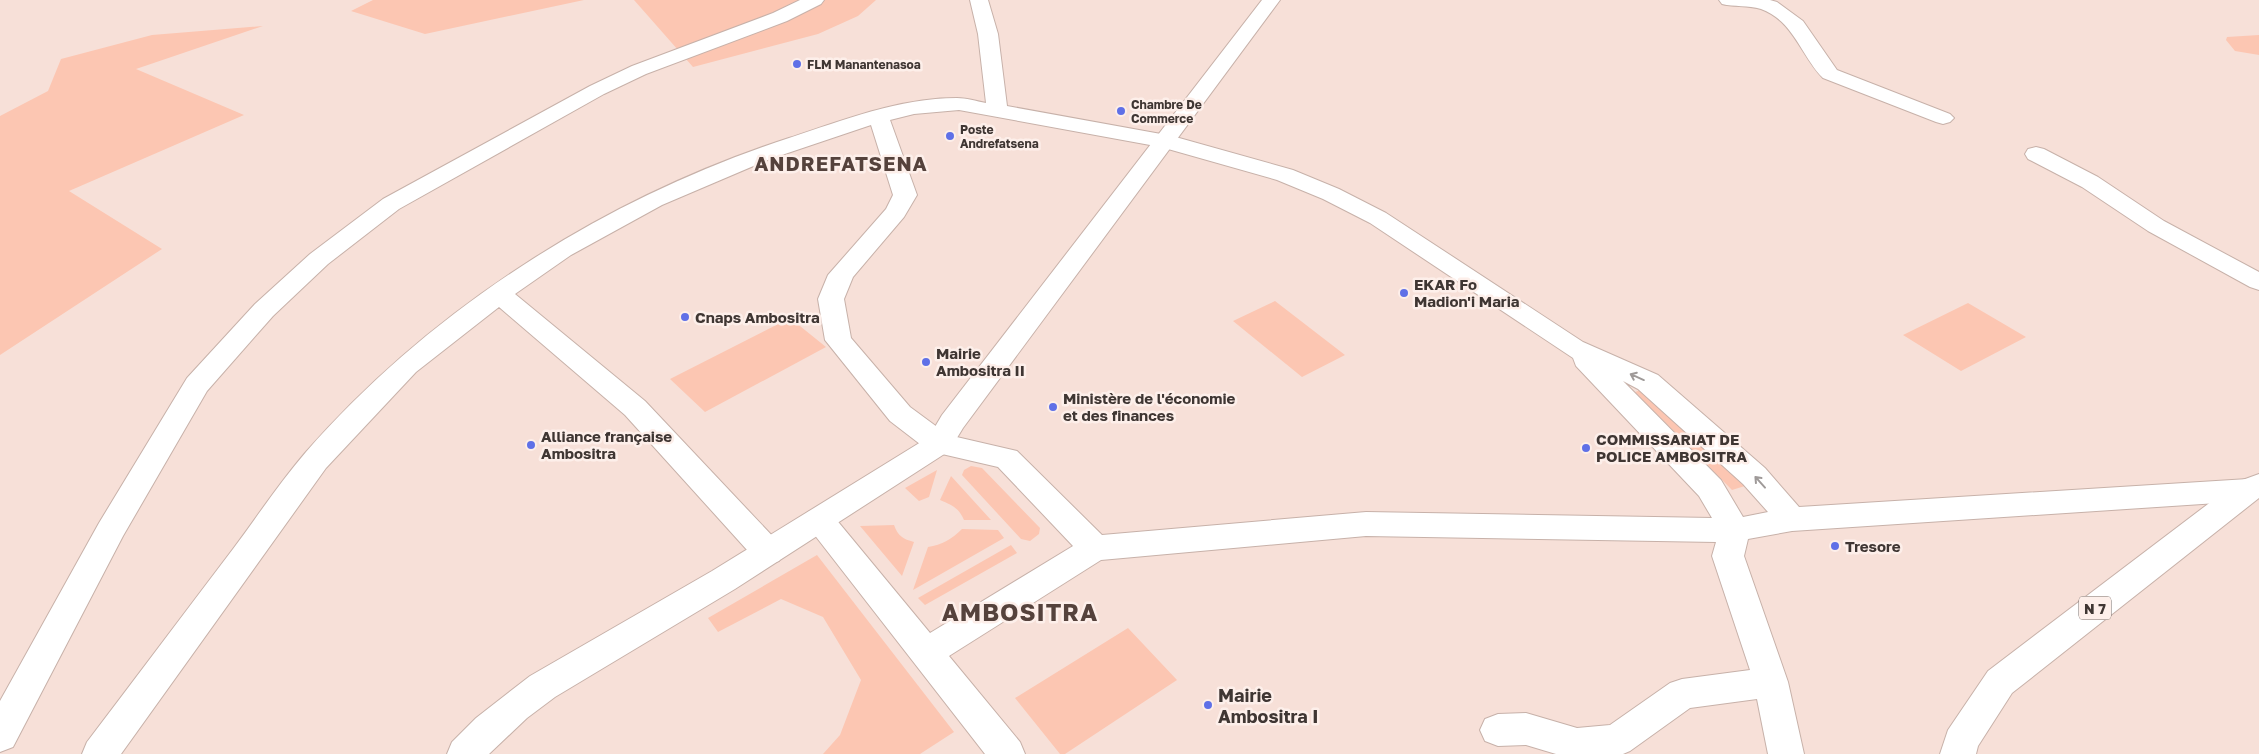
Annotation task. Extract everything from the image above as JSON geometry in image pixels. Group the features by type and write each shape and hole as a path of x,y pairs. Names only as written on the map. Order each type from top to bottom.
{"street":[{"path":"0,736 110,531 197,386 264,310 319,259 391,204 597,90 639,70 780,16 815,0"},
{"path":"979,0 988,34 997,111"},
{"path":"465,754 486,730 540,688 692,600 939,444 952,422 1271,0"},
{"path":"1728,0 1756,2 1770,6 1796,25 1807,39 1823,67 1830,74 1943,118"},
{"path":"100,754 316,460 406,366 499,294 562,250 654,200 762,154 878,116 914,108 959,104 1164,141 1285,176 1331,194 1378,218 1574,348 1648,382 1754,476 1792,519"},
{"path":"878,116 905,195 896,212 841,275 831,299 838,340 900,414 939,444 1007,458 1095,548"},
{"path":"2036,154 2090,182 2156,226 2259,282"},
{"path":"499,294 635,408 768,552"},
{"path":"1574,348 1710,488 1734,530 1728,556 1771,682 1786,754"},
{"path":"926,653 1095,548 1366,524 1734,530 1792,519 2253,488"},
{"name":"N 7","path":"1958,754 1961,741 2000,682 2253,488"},
{"path":"819,520 1007,754"},
{"path":"1498,730 1526,729 1577,744 1617,740 1682,694 1771,682"}],"shaded area":[{"path":"373,0 584,0 425,34 351,11"},
{"path":"634,0 876,0 858,16 818,34 693,67"},
{"path":"263,26 136,69 244,115 69,191 162,249 0,355 0,116 48,91 61,59 152,35"},
{"path":"2259,35 2259,55 2235,51 2226,40 2227,37"},
{"path":"1275,301 1345,355 1302,377 1233,321"},
{"path":"1968,303 2026,337 1961,371 1903,335"},
{"path":"790,318 826,347 705,412 670,379"},
{"path":"1650,387 1748,485 1732,490 1635,392"},
{"path":"971,466 982,468 1040,528 1039,534 1030,541 1021,539 962,475 964,470"},
{"path":"937,470 929,497 919,501 905,488"},
{"path":"951,476 991,520 964,520 955,507 940,500"},
{"path":"894,525 901,536 914,542 902,576 860,526"},
{"path":"962,529 998,530 1004,538 913,590 928,547 946,541"},
{"path":"1011,545 1017,553 925,605 918,598"},
{"path":"817,555 954,732 920,754 823,754 840,735 861,680 823,617 781,599 718,632 708,618"},
{"path":"1128,628 1177,680 1065,754 1060,754 1015,698"}],"place":[{"name":"FLM Manantenasoa","path":"797,64"},
{"name":"Chambre De Commerce","path":"1121,111"},
{"name":"Poste Andrefatsena","path":"950,136"},
{"name":"EKAR Fo Madion'i Maria","path":"1404,293"},
{"name":"Cnaps Ambositra","path":"685,317"},
{"name":"Mairie Ambositra II","path":"926,362"},
{"name":"Ministère de l'économie et des finances","path":"1053,407"},
{"name":"Alliance française Ambositra","path":"531,445"},
{"name":"COMMISSARIAT DE POLICE AMBOSITRA","path":"1586,448"},
{"name":"Tresore","path":"1835,546"},
{"name":"Mairie Ambositra I","path":"1208,705"}],"district":[{"name":"ANDREFATSENA","path":"841,163"},
{"name":"AMBOSITRA","path":"1020,611"}]}
